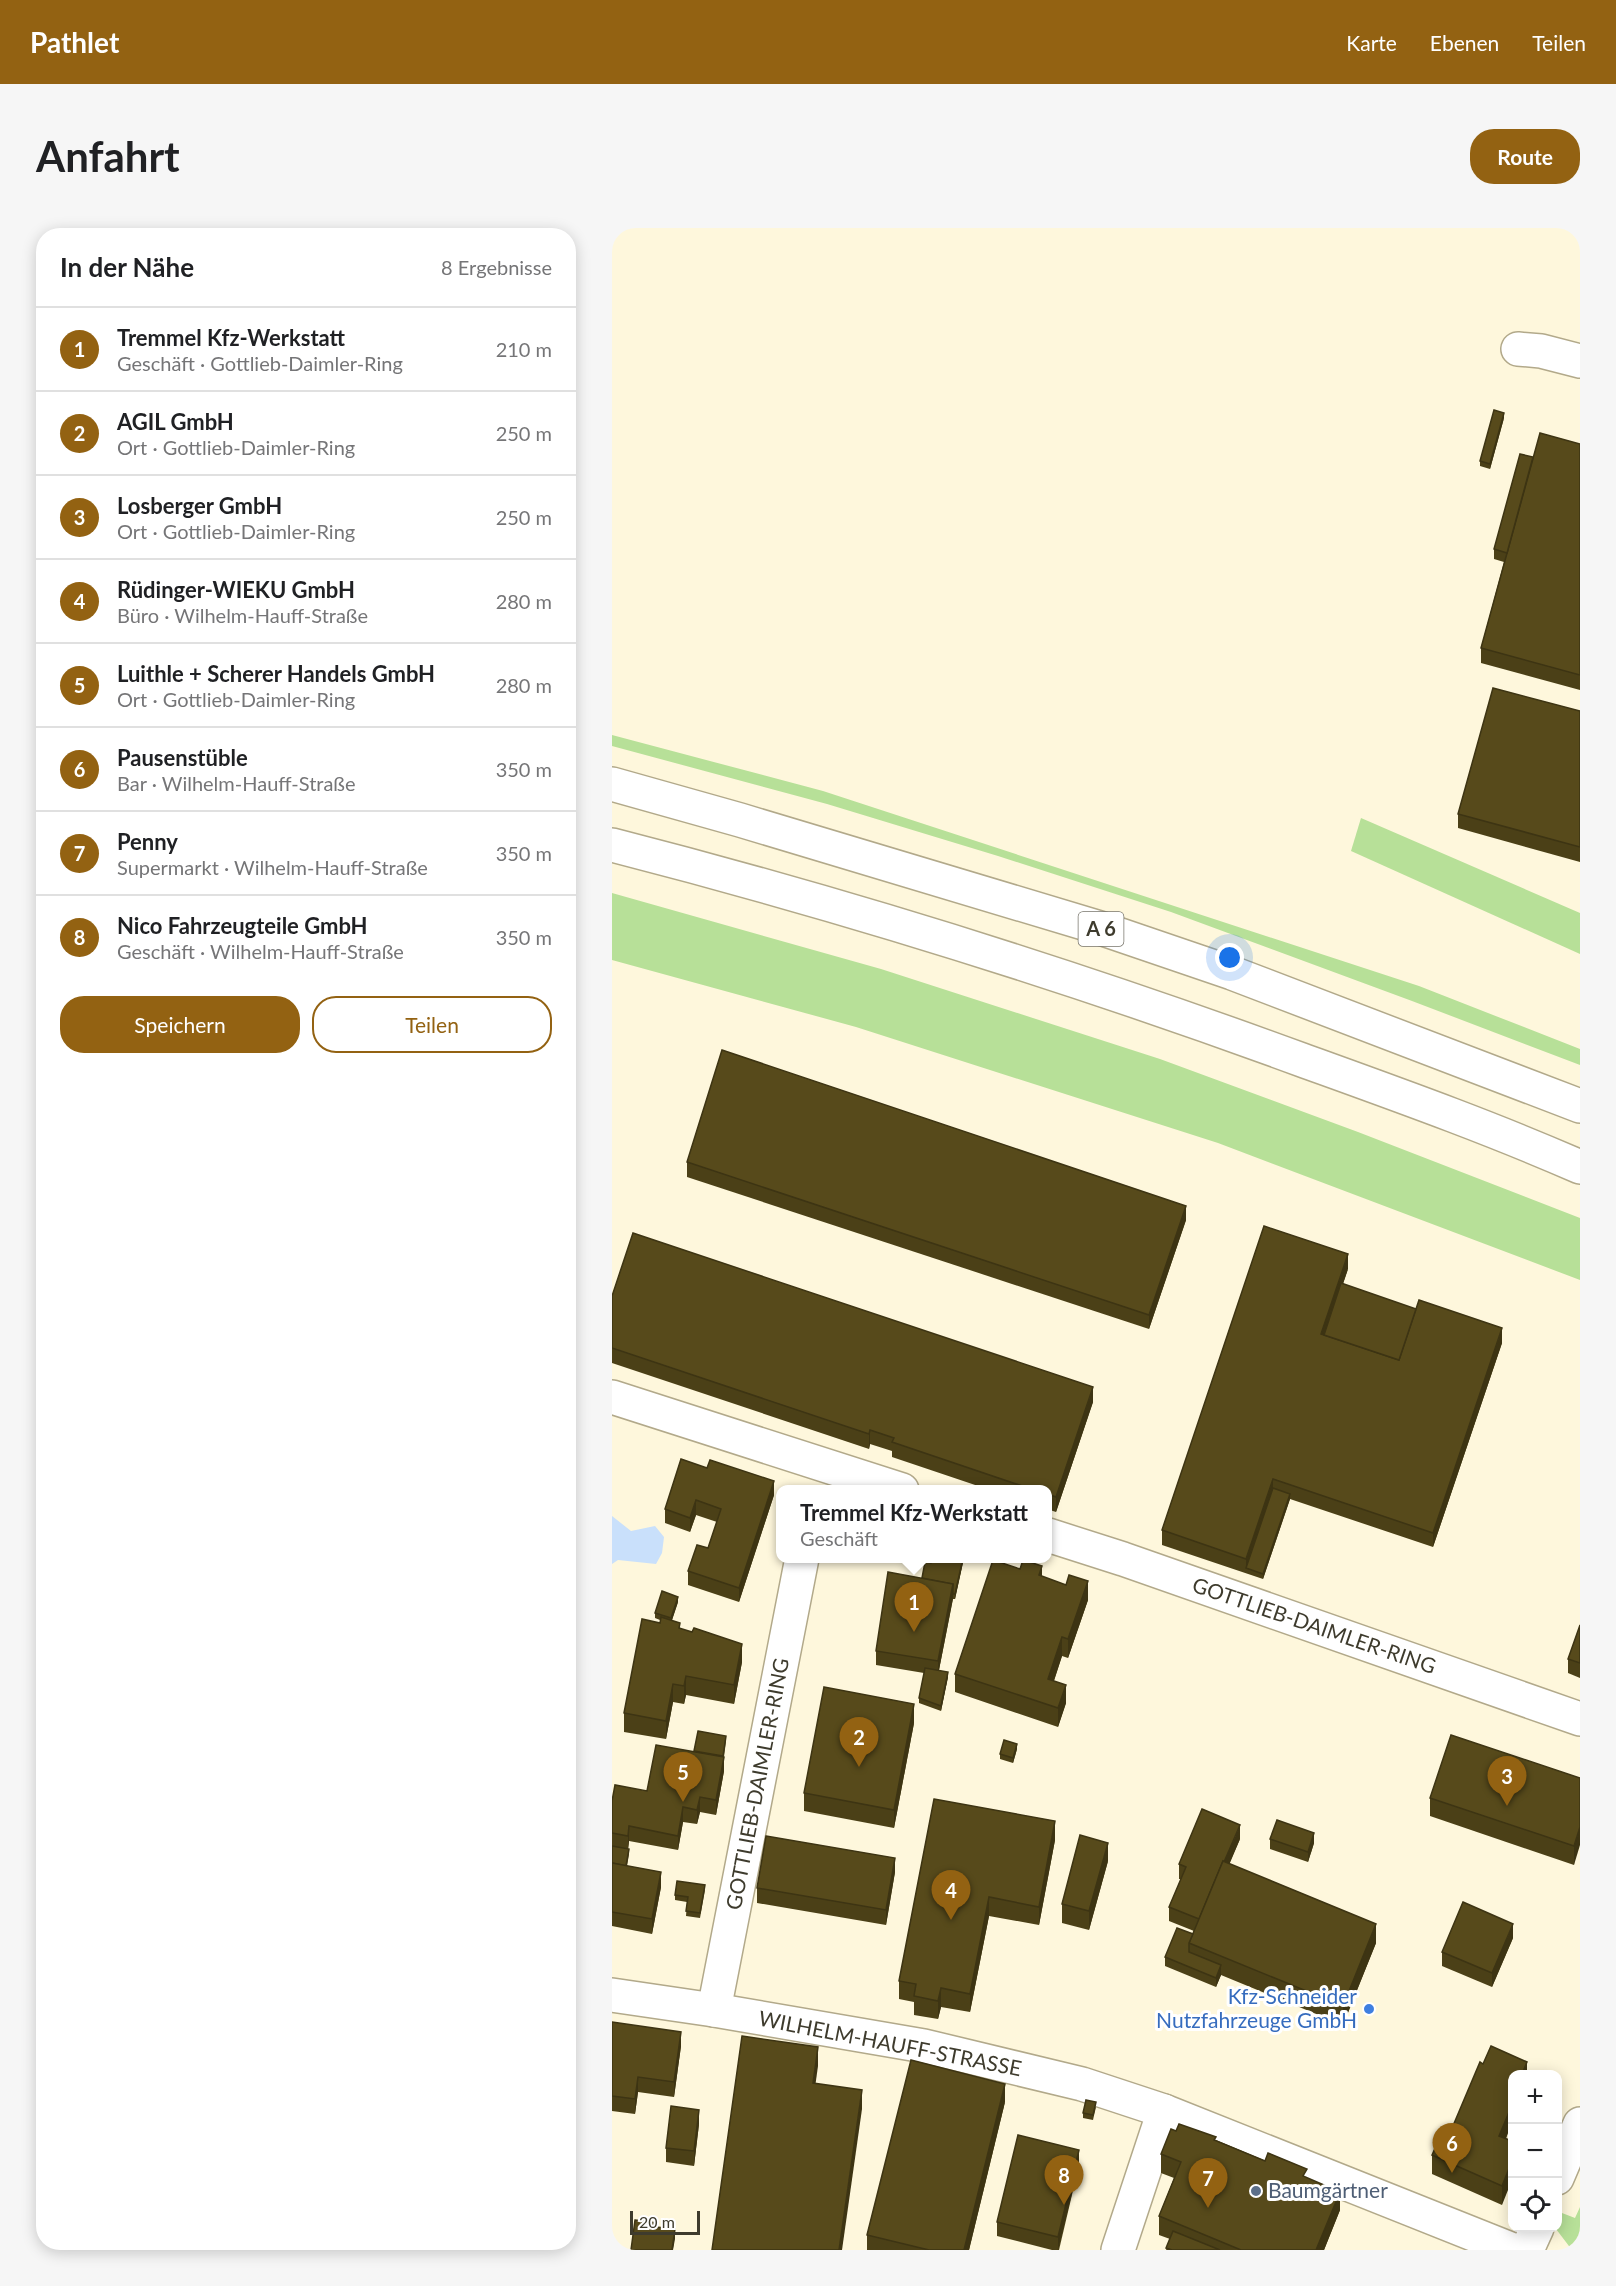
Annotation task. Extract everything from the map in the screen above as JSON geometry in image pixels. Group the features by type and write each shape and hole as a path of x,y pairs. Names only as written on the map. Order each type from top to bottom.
{"main road":[{"path":"1518,349 1541,351 1580,361"},
{"name":"A 6","path":"612,784 1100,928 1287,994 1580,1106"},
{"path":"612,845 732,876 1086,983 1377,1087 1513,1138 1580,1167"},
{"path":"612,1397 837,1480 870,1485"},
{"name":"GOTTLIEB-DAIMLER-RING","path":"1052,1537 1123,1559 1580,1719"},
{"name":"GOTTLIEB-DAIMLER-RING","path":"714,2010 801,1563"},
{"name":"WILHELM-HAUFF-STRASSE","path":"612,1995 924,2046 1082,2084 1164,2111 1513,2250"},
{"path":"1118,2250 1164,2111"},
{"path":"1562,2166 1580,2124"},
{"path":"1527,2250 1535,2232"}],"green space":[{"path":"612,735 823,791 1419,986 1580,1049 1580,1065 1171,912 827,804 612,746"},
{"path":"1361,818 1580,913 1580,954 1351,851"},
{"path":"612,893 881,969 1160,1059 1358,1132 1580,1218 1580,1280 1218,1143 856,1027 612,960"},
{"path":"1580,2207 1580,2250 1572,2250 1558,2232 1562,2232 1562,2213 1575,2218"}],"water":[{"path":"612,1516 631,1531 655,1526 664,1537 662,1553 656,1564 618,1560 612,1564"}],"building":[{"path":"1494,410 1504,413 1490,464 1480,461"},
{"path":"1540,433 1580,444 1580,675 1481,648"},
{"path":"1520,454 1533,457 1507,553 1494,549"},
{"path":"1493,688 1580,711 1580,847 1458,814"},
{"path":"722,1050 1186,1206 1149,1315 687,1162"},
{"path":"1264,1226 1348,1254 1321,1334 1399,1360 1419,1300 1502,1328 1433,1533 1273,1479 1246,1559 1162,1530"},
{"path":"633,1233 1093,1387 1056,1497 1052,1496 1052,1485 1019,1485 892,1442 894,1438 870,1430 869,1434 612,1348 612,1296"},
{"path":"1341,1283 1416,1309 1399,1360 1324,1335"},
{"path":"681,1459 707,1468 710,1460 774,1481 739,1588 688,1571 697,1545 708,1548 721,1509 696,1500 690,1518 665,1509"},
{"path":"1273,1488 1290,1494 1263,1574 1246,1568"},
{"path":"925,1563 962,1563 955,1594 953,1594 953,1584 922,1578"},
{"path":"992,1563 1002,1563 1020,1569 1022,1563 1032,1563 1042,1566 1039,1575 1066,1585 1069,1575 1088,1581 1068,1639 1062,1637 1048,1679 1066,1685 1058,1708 955,1674"},
{"path":"888,1572 953,1584 938,1661 876,1651"},
{"path":"662,1591 678,1597 671,1618 655,1613"},
{"path":"661,1617 680,1623 679,1628 692,1632 694,1628 742,1644 734,1685 686,1676 684,1686 673,1684 666,1721 624,1713 642,1619 660,1623"},
{"path":"1580,1625 1580,1663 1568,1659"},
{"path":"925,1668 948,1672 941,1706 919,1698"},
{"path":"824,1687 914,1704 894,1810 804,1793"},
{"path":"698,1731 726,1736 723,1756 694,1751"},
{"path":"1451,1735 1580,1778 1580,1827 1574,1846 1430,1798"},
{"path":"1004,1740 1017,1744 1013,1758 1000,1754"},
{"path":"656,1745 724,1757 716,1800 700,1797 697,1810 683,1807 678,1836 629,1826 628,1836 612,1833 612,1801 615,1785 647,1791"},
{"path":"934,1799 1055,1821 1039,1907 989,1897 970,1994 941,1988 938,2001 914,1996 916,1984 899,1981"},
{"path":"1202,1809 1240,1825 1199,1919 1169,1907 1186,1867 1179,1864"},
{"path":"1277,1820 1314,1833 1308,1852 1270,1839"},
{"path":"1080,1835 1108,1843 1089,1911 1062,1904"},
{"path":"766,1836 895,1858 886,1910 757,1888"},
{"path":"612,1846 629,1849 626,1866 612,1863"},
{"path":"1223,1861 1376,1924 1343,2006 1189,1943"},
{"path":"612,1863 661,1872 652,1919 612,1912"},
{"path":"677,1881 705,1885 700,1913 686,1911 688,1897 675,1895"},
{"path":"1463,1902 1513,1924 1492,1973 1442,1952"},
{"path":"1177,1928 1193,1934 1189,1943 1189,1952 1221,1965 1216,1978 1165,1957"},
{"path":"612,2022 681,2032 674,2082 638,2077 635,2099 612,2096"},
{"path":"742,2036 818,2047 813,2083 862,2090 839,2250 712,2250"},
{"path":"1491,2046 1527,2062 1524,2070 1508,2070 1508,2115 1499,2136 1508,2139 1508,2171 1502,2186 1432,2155 1440,2137 1447,2140 1480,2062 1483,2064"},
{"path":"911,2060 1005,2084 964,2250 929,2250 867,2235"},
{"path":"1086,2100 1096,2102 1093,2115 1083,2113"},
{"path":"671,2106 699,2110 694,2151 666,2148"},
{"path":"1179,2124 1216,2137 1214,2140 1265,2161 1268,2153 1307,2169 1303,2176 1340,2192 1316,2250 1241,2250 1159,2216 1181,2162 1161,2154 1171,2129 1176,2131"},
{"path":"1018,2135 1079,2150 1058,2237 997,2222"},
{"path":"635,2220 657,2223 656,2227 675,2229 672,2250 631,2250"},
{"path":"1173,2231 1220,2250 1166,2248"}],"place":[{"name":"Tremmel Kfz-Werkstatt","path":"914,1632"},
{"name":"AGIL GmbH","path":"859,1767"},
{"name":"Luithle + Scherer Handels GmbH","path":"683,1802"},
{"name":"Losberger GmbH","path":"1507,1806"},
{"name":"Rüdinger-WIEKU GmbH","path":"951,1920"},
{"name":"Kfz-Schneider Nutzfahrzeuge GmbH","path":"1369,2009"},
{"name":"Pausenstüble","path":"1452,2173"},
{"name":"Baumgärtner","path":"1256,2191"},
{"name":"Nico Fahrzeugteile GmbH","path":"1064,2205"},
{"name":"Penny","path":"1208,2208"}]}
